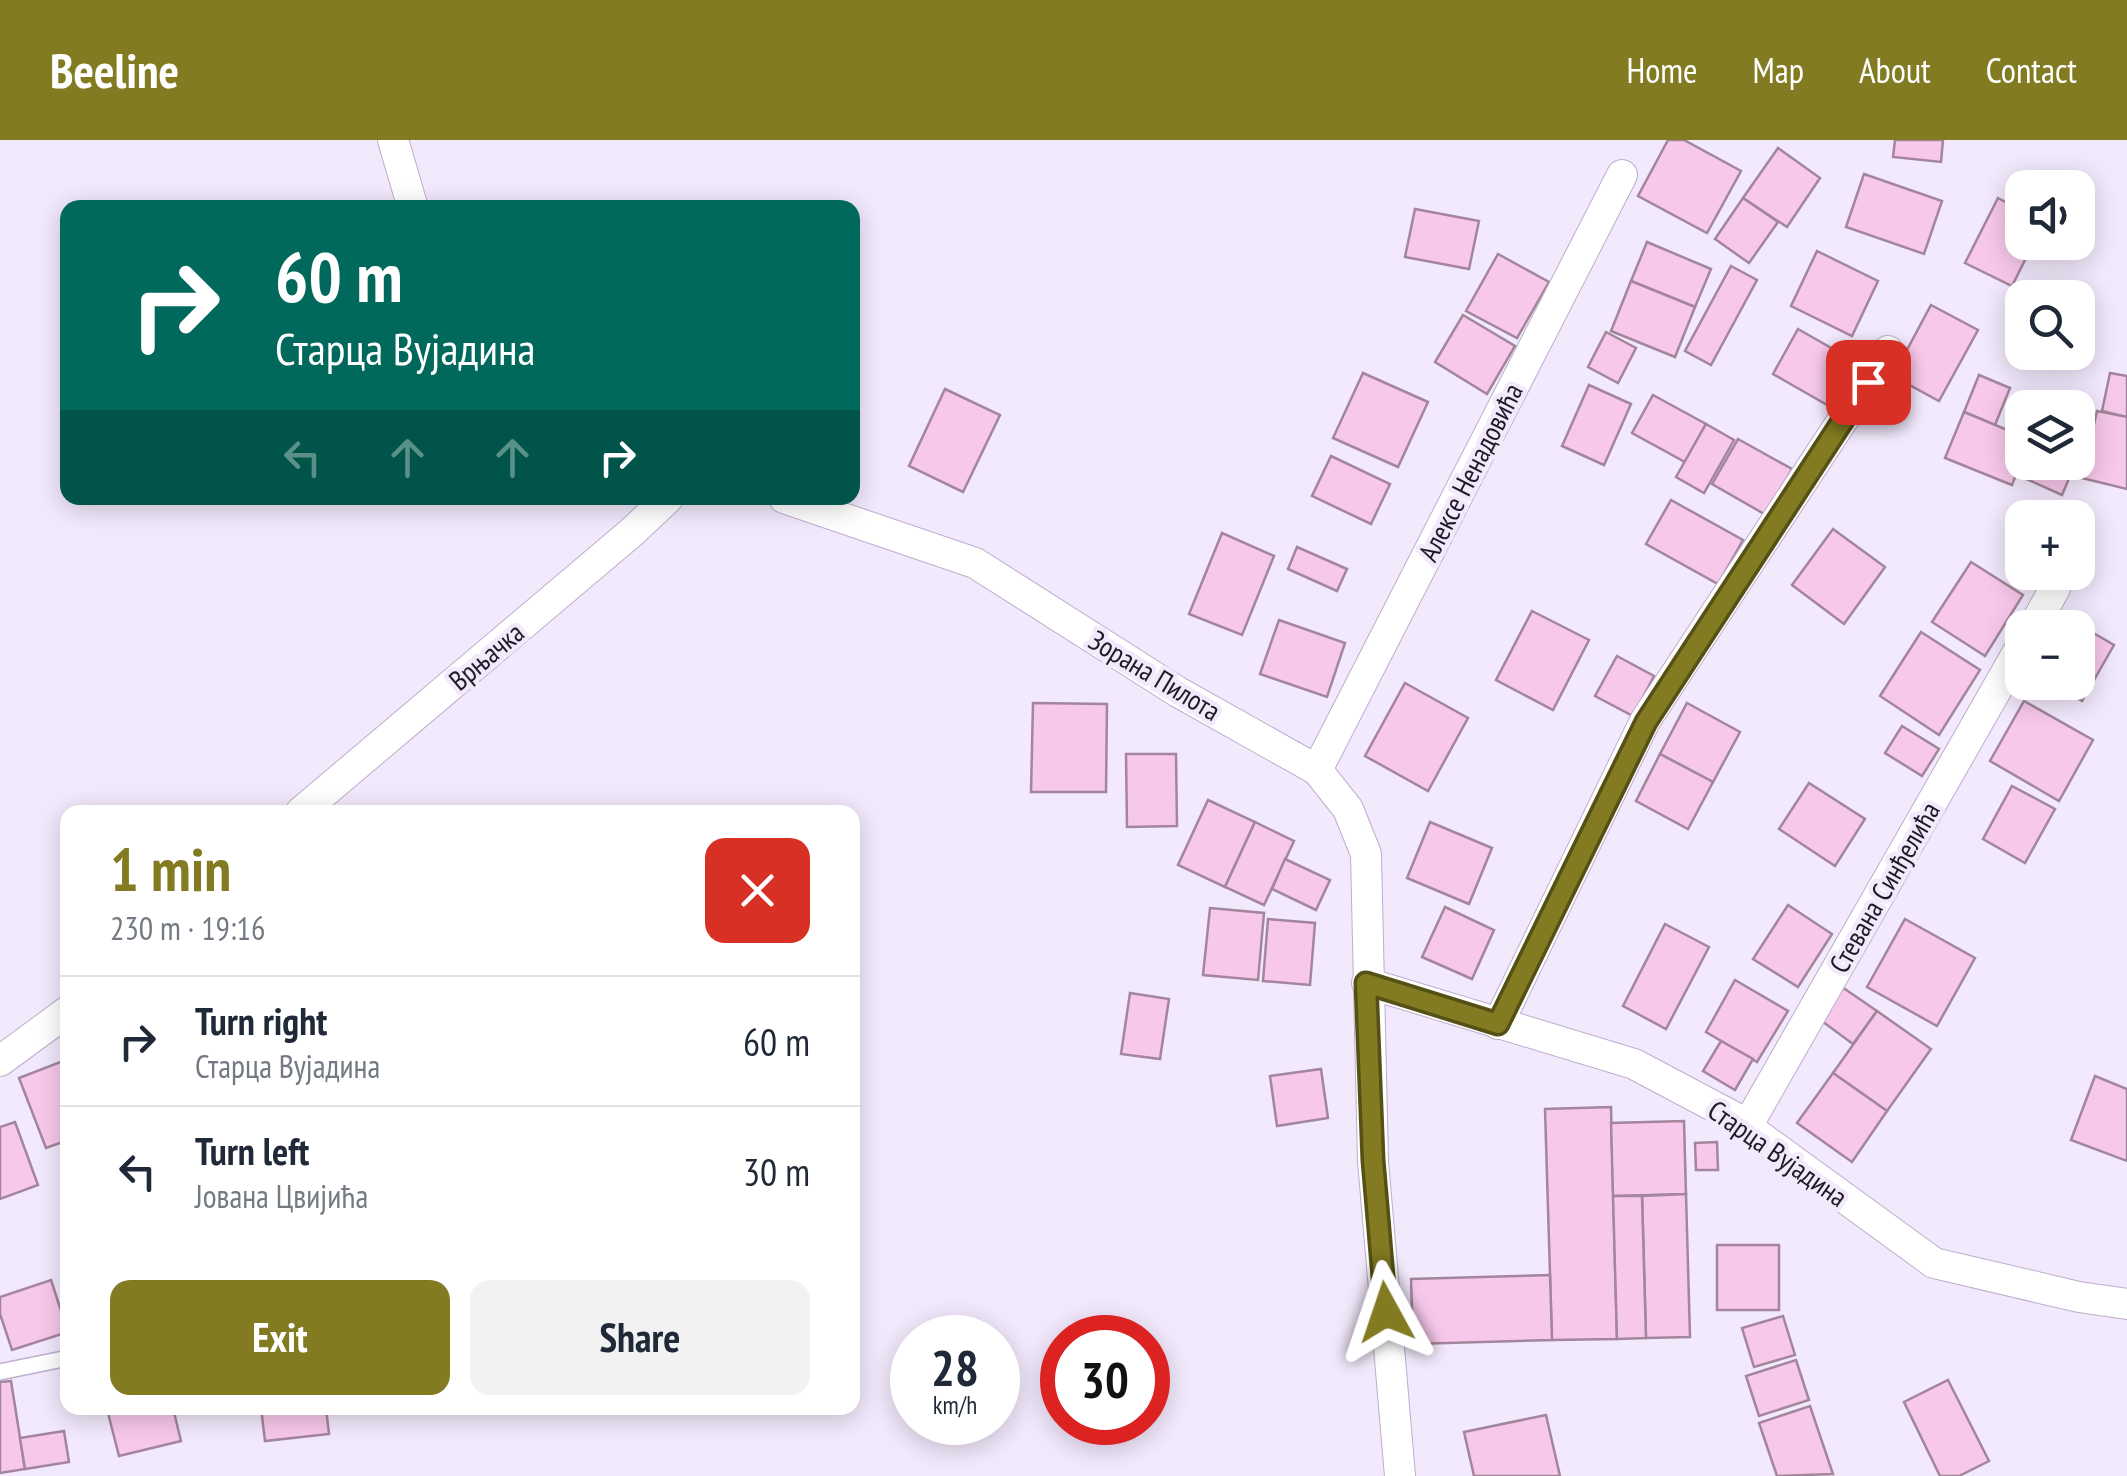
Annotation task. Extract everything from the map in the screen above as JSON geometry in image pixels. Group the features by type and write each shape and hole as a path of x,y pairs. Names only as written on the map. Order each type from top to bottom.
{"street":[{"path":"393,140 411,200"},
{"name":"Алексе Ненадовића","path":"1317,770 1622,175"},
{"path":"1498,1024 1646,722 1888,351"},
{"name":"Врњачка","path":"310,805 661,505"},
{"name":"Зорана Пилота","path":"805,505 975,562 1178,692 1317,770 1348,810 1366,854 1373,1160 1400,1476"},
{"name":"Стевана Синђелића","path":"1746,1128 2005,676"},
{"name":"Старца Вујадина","path":"1366,983 1634,1064 1732,1116 1934,1263 2079,1297 2127,1304"},
{"path":"0,1060 60,1017"}],"lane":[{"path":"0,1372 60,1360"}],"building":[{"path":"1668,140 1684,140 1741,171 1707,233 1638,196"},
{"path":"1895,140 1943,140 1941,162 1893,157"},
{"path":"1778,148 1820,178 1787,227 1743,198"},
{"path":"1864,174 1942,201 1924,254 1846,227"},
{"path":"1743,198 1778,222 1749,263 1715,239"},
{"path":"1998,198 2005,202 2005,260 2025,260 2015,280 2005,283 1965,263"},
{"path":"1415,209 1479,221 1469,269 1405,257"},
{"path":"1647,242 1711,269 1695,307 1631,281"},
{"path":"1817,251 1878,281 1852,336 1791,306"},
{"path":"1498,254 1549,282 1517,338 1466,311"},
{"path":"1731,266 1757,280 1711,365 1685,351"},
{"path":"1631,281 1695,307 1675,357 1611,331"},
{"path":"1931,305 1978,330 1939,401 1893,376"},
{"path":"1463,315 1515,346 1487,394 1435,362"},
{"path":"1798,329 1861,365 1836,410 1773,374"},
{"path":"1606,332 1636,348 1618,383 1588,367"},
{"path":"1363,373 1428,402 1398,467 1333,438"},
{"path":"2110,373 2127,376 2127,417 2102,411"},
{"path":"1979,375 2010,388 2005,390 1995,425 1964,412"},
{"path":"1589,385 1631,404 1604,465 1562,446"},
{"path":"945,389 1000,415 963,492 909,466"},
{"path":"1653,395 1706,424 1685,462 1632,433"},
{"path":"2097,411 2127,417 2127,489 2090,480 2095,480"},
{"path":"1964,412 2005,429 2005,480 2014,480 2012,485 1945,458"},
{"path":"1706,424 1734,440 1704,493 1676,477"},
{"path":"1738,439 1792,469 1766,515 1712,484"},
{"path":"1331,456 1390,484 1371,524 1312,496"},
{"path":"2029,480 2068,480 2062,495"},
{"path":"1671,500 1743,540 1718,584 1646,544"},
{"path":"1833,529 1885,567 1844,624 1792,585"},
{"path":"1222,533 1274,556 1242,635 1189,614"},
{"path":"1297,547 1347,569 1337,591 1288,569"},
{"path":"1971,562 2005,584 2005,590 2023,595 2014,610 2005,610 2005,624 1985,656 1932,622"},
{"path":"1532,611 1589,640 1553,710 1496,680"},
{"path":"1279,620 1345,643 1327,697 1260,674"},
{"path":"1921,632 1980,670 1939,735 1880,696"},
{"path":"2095,634 2114,645 2095,678"},
{"path":"1617,656 1654,676 1633,716 1595,696"},
{"path":"1405,683 1468,718 1428,791 1365,756"},
{"path":"2024,701 2093,740 2059,801 1990,761"},
{"path":"1033,703 1107,704 1106,792 1031,792"},
{"path":"1687,703 1740,732 1713,782 1660,754"},
{"path":"1902,726 1939,749 1922,776 1885,753"},
{"path":"1126,754 1176,754 1177,826 1127,827"},
{"path":"1660,754 1713,782 1688,829 1636,801"},
{"path":"1809,783 1865,819 1835,866 1779,829"},
{"path":"2012,786 2055,809 2025,863 1983,839"},
{"path":"1208,800 1255,822 1225,887 1178,865"},
{"path":"1255,822 1294,841 1264,905 1225,887"},
{"path":"1430,822 1492,848 1469,904 1407,878"},
{"path":"1285,859 1330,880 1316,910 1272,889"},
{"path":"1788,905 1832,934 1798,987 1753,959"},
{"path":"1445,907 1494,930 1472,979 1422,957"},
{"path":"1210,908 1264,913 1258,980 1203,975"},
{"path":"1268,919 1315,923 1310,985 1263,981"},
{"path":"1905,919 1975,958 1937,1026 1867,987"},
{"path":"1665,924 1709,947 1666,1029 1623,1006"},
{"path":"1735,980 1788,1011 1757,1062 1706,1032"},
{"path":"1842,987 1877,1011 1853,1044 1819,1019"},
{"path":"1130,993 1169,999 1160,1059 1121,1054"},
{"path":"1877,1011 1931,1049 1887,1111 1833,1073"},
{"path":"1721,1041 1753,1059 1735,1090 1703,1071"},
{"path":"60,1062 60,1143 46,1148 19,1078"},
{"path":"1321,1069 1328,1118 1277,1126 1270,1076"},
{"path":"1833,1073 1887,1111 1852,1162 1797,1123"},
{"path":"2095,1076 2127,1089 2127,1161 2071,1140"},
{"path":"1611,1107 1617,1339 1552,1340 1545,1109"},
{"path":"1684,1121 1686,1194 1613,1196 1611,1123"},
{"path":"15,1122 38,1185 0,1199 0,1127"},
{"path":"1717,1142 1718,1170 1696,1170 1695,1143"},
{"path":"1686,1194 1690,1337 1646,1338 1642,1196"},
{"path":"1613,1196 1642,1196 1646,1338 1617,1339"},
{"path":"1717,1245 1779,1245 1779,1310 1717,1310"},
{"path":"1550,1275 1552,1340 1413,1344 1411,1279"},
{"path":"51,1280 60,1308 60,1335 12,1350 0,1314 0,1297"},
{"path":"1783,1316 1795,1355 1754,1367 1742,1328"},
{"path":"1796,1360 1809,1400 1759,1416 1746,1376"},
{"path":"1948,1380 1989,1461 1959,1476 1940,1476 1904,1402"},
{"path":"11,1381 25,1469 0,1473 0,1382"},
{"path":"1810,1406 1833,1474 1777,1476 1759,1423"},
{"path":"109,1415 175,1415 181,1441 119,1456"},
{"path":"262,1415 327,1415 329,1434 265,1441"},
{"path":"1546,1415 1560,1476 1474,1476 1464,1432"},
{"path":"64,1431 69,1462 25,1469 20,1438"}],"route":[{"path":"1386,1312 1373,1160 1366,983 1498,1024 1646,722 1868,382"}]}
